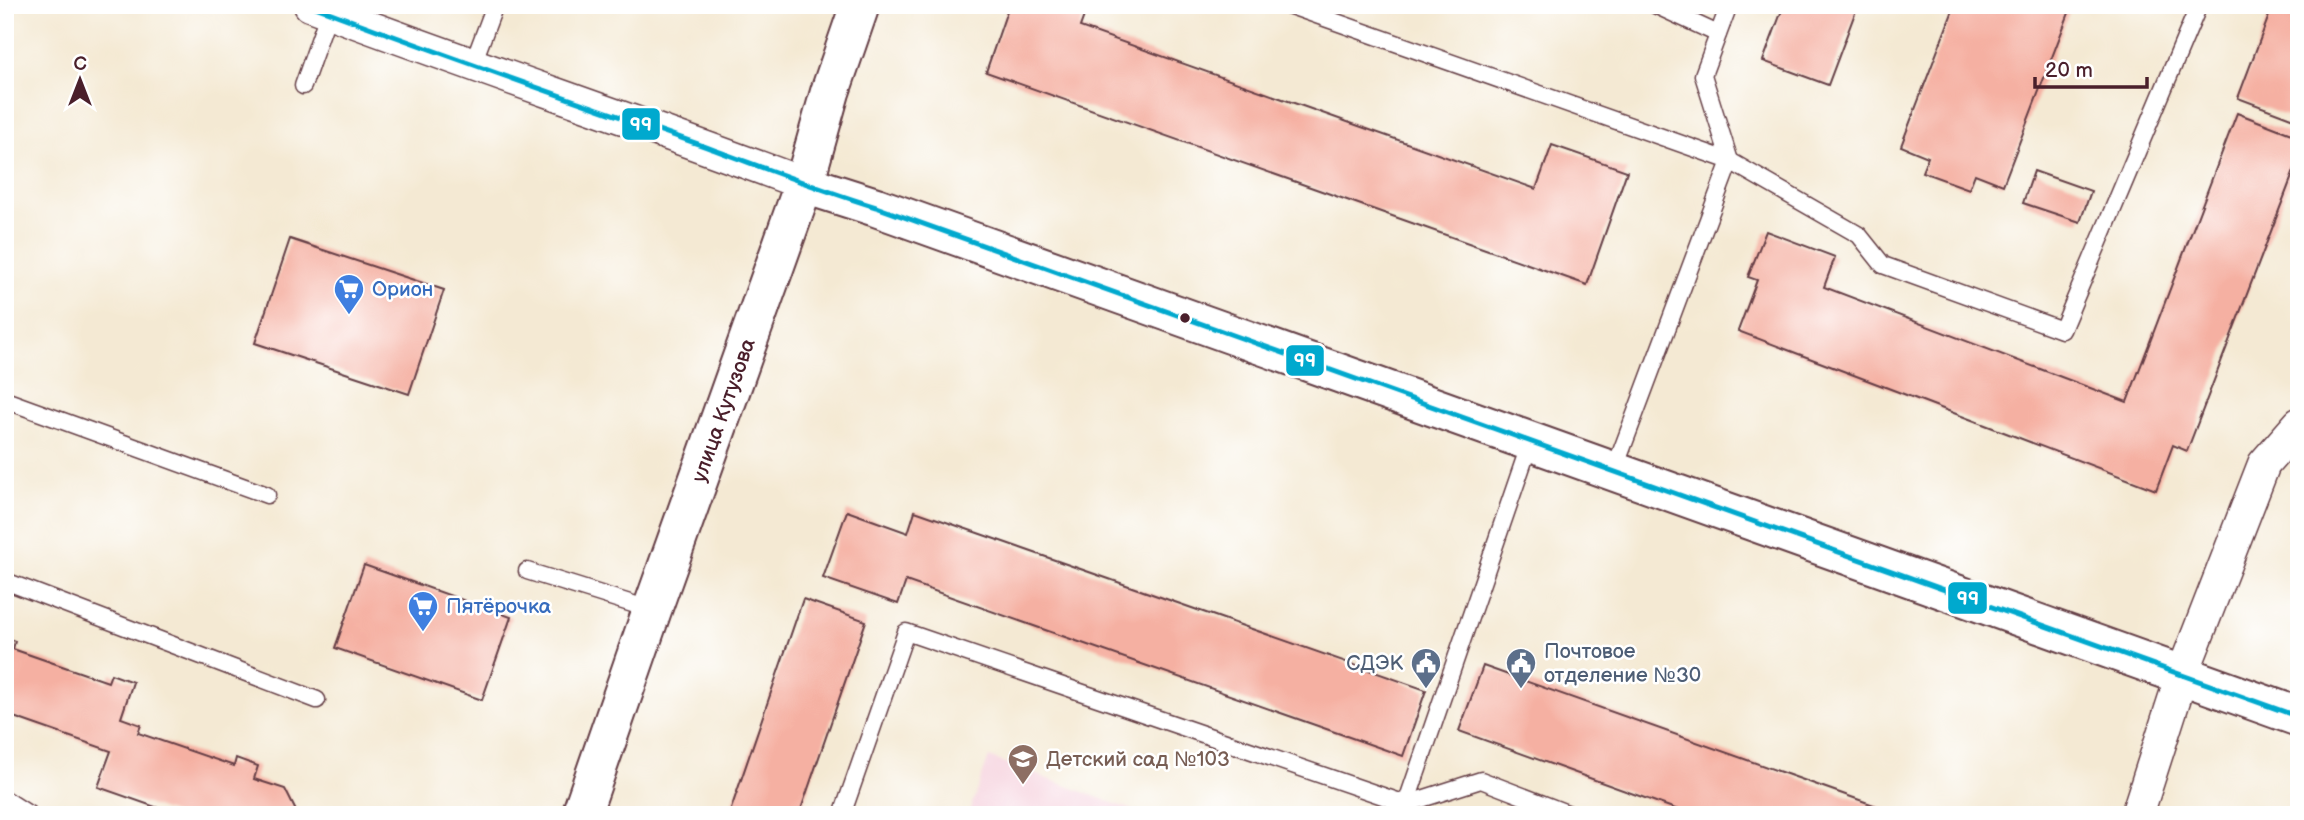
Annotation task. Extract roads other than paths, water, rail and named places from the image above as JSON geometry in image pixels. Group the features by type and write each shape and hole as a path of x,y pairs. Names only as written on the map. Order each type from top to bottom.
{"street":[{"name":"улица Кутузова","path":"581,815 804,184 830,92 860,5"},
{"path":"319,9 365,15 472,66 704,146 2299,717"},
{"path":"2137,815 2182,675 2264,464 2299,424"}],"lane":[{"path":"472,66 495,5"},
{"path":"1288,5 1730,161 1858,235 1883,265 2062,330 2199,5"},
{"path":"1655,5 1718,34"},
{"path":"1614,473 1730,161 1703,75 1729,5"},
{"path":"303,86 319,9"},
{"path":"5,400 267,495"},
{"path":"1406,804 1530,443"},
{"path":"527,571 652,610"},
{"path":"5,581 317,700"},
{"path":"842,815 906,632 1406,804 1481,780 1572,815"},
{"path":"5,799 30,815"}],"place":[{"name":"Орион","path":"349,316"},
{"name":"Пятёрочка","path":"423,633"},
{"name":"СДЭК","path":"1426,690"},
{"name":"Почтовое отделение №30","path":"1521,690"},
{"name":"Детский сад №103","path":"1023,786"}]}
